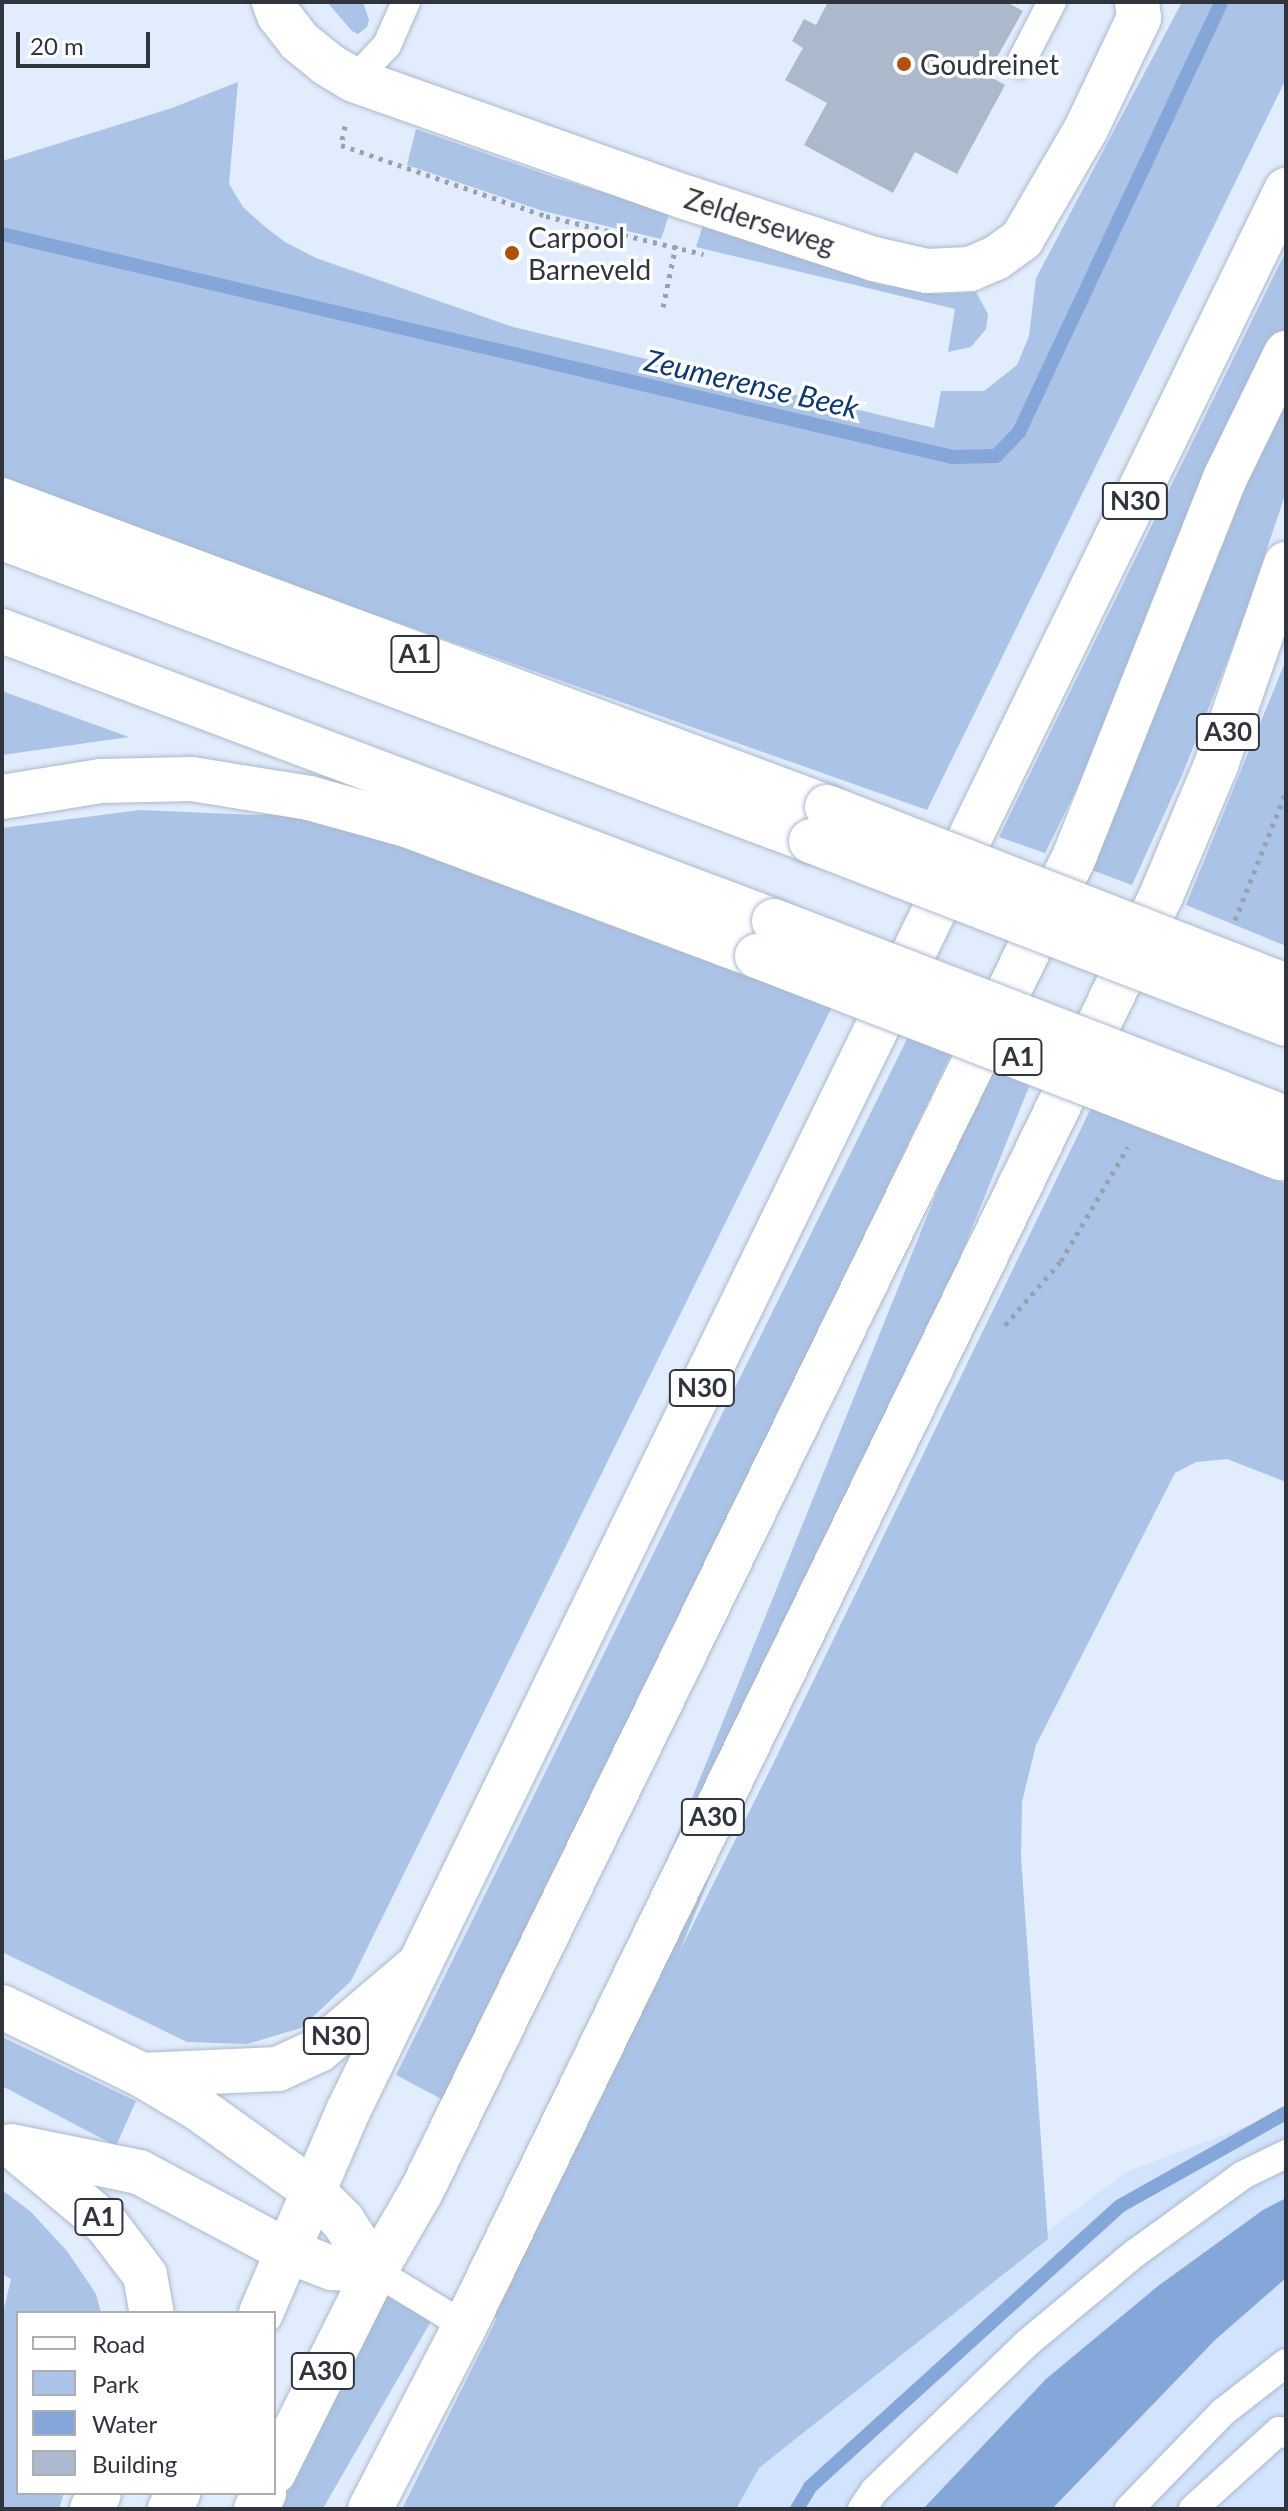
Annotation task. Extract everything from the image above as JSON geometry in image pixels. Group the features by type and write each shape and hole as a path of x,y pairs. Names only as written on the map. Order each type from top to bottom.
{"main road":[{"name":"Zelderseweg","path":"274,2 279,15 299,41 327,64 354,80 874,259 927,271 970,269 996,258 1022,239 1040,214 1146,7"},
{"name":"N30","path":"262,2311 312,2190 419,1965 1286,190"},
{"name":"A30","path":"276,2468 375,2271 430,2176 1075,855 1226,476 1286,353"},
{"name":"A1","path":"2,500 819,824 1286,1024"},
{"name":"A1","path":"2,538 1286,986"},
{"name":"A30","path":"370,2509 465,2326 1161,896 1216,765 1286,564"},
{"name":"A1","path":"2,631 1284,1145"},
{"name":"A1","path":"2,797 101,781 192,779 309,798 406,825 766,938"},
{"name":"N30","path":"142,2075 278,2069 319,2050 419,1965"},
{"path":"2,2007 142,2075 199,2109 312,2190 343,2221 375,2271"},
{"name":"A1","path":"7,2143 139,2172 287,2251"},
{"name":"A1","path":"7,2143 107,2225 145,2275 152,2311"},
{"path":"287,2251 332,2268 375,2271"}],"lane":[{"path":"354,80 387,45 406,2"},
{"path":"1020,64 1052,2"},
{"path":"862,2509 874,2491 1026,2344 1146,2245 1243,2175 1286,2154"},
{"path":"375,2271 465,2326"},
{"path":"1129,2509 1223,2412 1286,2363"},
{"path":"1193,2509 1279,2431 1286,2434"}],"shaded area":[{"path":"1286,2111 1286,2509 707,2509 753,2453 1126,2172"}],"green space":[{"path":"327,2 363,2 369,20 367,27 358,34 352,31"},
{"path":"1182,2 1286,2 1286,79 927,810 2,483 2,161 172,108 238,82 229,184 243,207 264,226 285,242 316,258 513,327 934,428 941,391 984,391 1017,365 1029,336 1036,278"},
{"path":"416,129 556,178 670,212 661,239 543,211 407,165"},
{"path":"703,225 878,284 939,294 976,292 988,314 986,329 971,347 948,352 955,309 696,247"},
{"path":"1286,251 1286,327 1198,514 1116,709 1045,853 999,837"},
{"path":"1286,394 1286,492 1242,623 1183,773 1132,885 1089,869 1242,488"},
{"path":"1286,660 1286,946 1186,905"},
{"path":"2,691 129,737 2,755"},
{"path":"140,810 256,815 331,812 832,1007 351,1981 301,2028 247,2044 187,2042 2,1952 2,828"},
{"path":"908,1037 951,1054 449,2103 396,2075"},
{"path":"987,1068 1030,1085 527,2330 484,2313"},
{"path":"1091,1108 1286,1184 1286,1482 1227,1459 1196,1462 1175,1473 1036,1745 1022,1802 1021,1857 1048,2239 759,2468 736,2509 402,2509 772,1766"},
{"path":"2,2037 136,2101 116,2146 2,2086"},
{"path":"2,2190 30,2211 67,2251 96,2294 100,2311 16,2311 16,2495 63,2495 59,2509 2,2509 2,2317 11,2279 2,2274"},
{"path":"385,2295 431,2322 323,2509 280,2509 266,2501 270,2495 276,2495 276,2484"}],"water":[{"path":"1286,2198 1286,2278 1215,2340 1052,2509 923,2509 1046,2379 1158,2286 1263,2210"}],"building":[{"path":"828,2 1006,2 1023,11 987,75 1005,85 957,174 915,152 893,193 804,145 827,103 785,80 803,48 792,41 804,19 816,25"}],"waterway":[{"name":"Zeumerense Beek","path":"2,234 953,457 996,456 1019,432 1221,2"},
{"path":"797,2509 810,2487 1120,2206 1286,2113"}],"place":[{"name":"Goudreinet","path":"904,64"},
{"name":"Carpool Barneveld","path":"512,253"}]}
